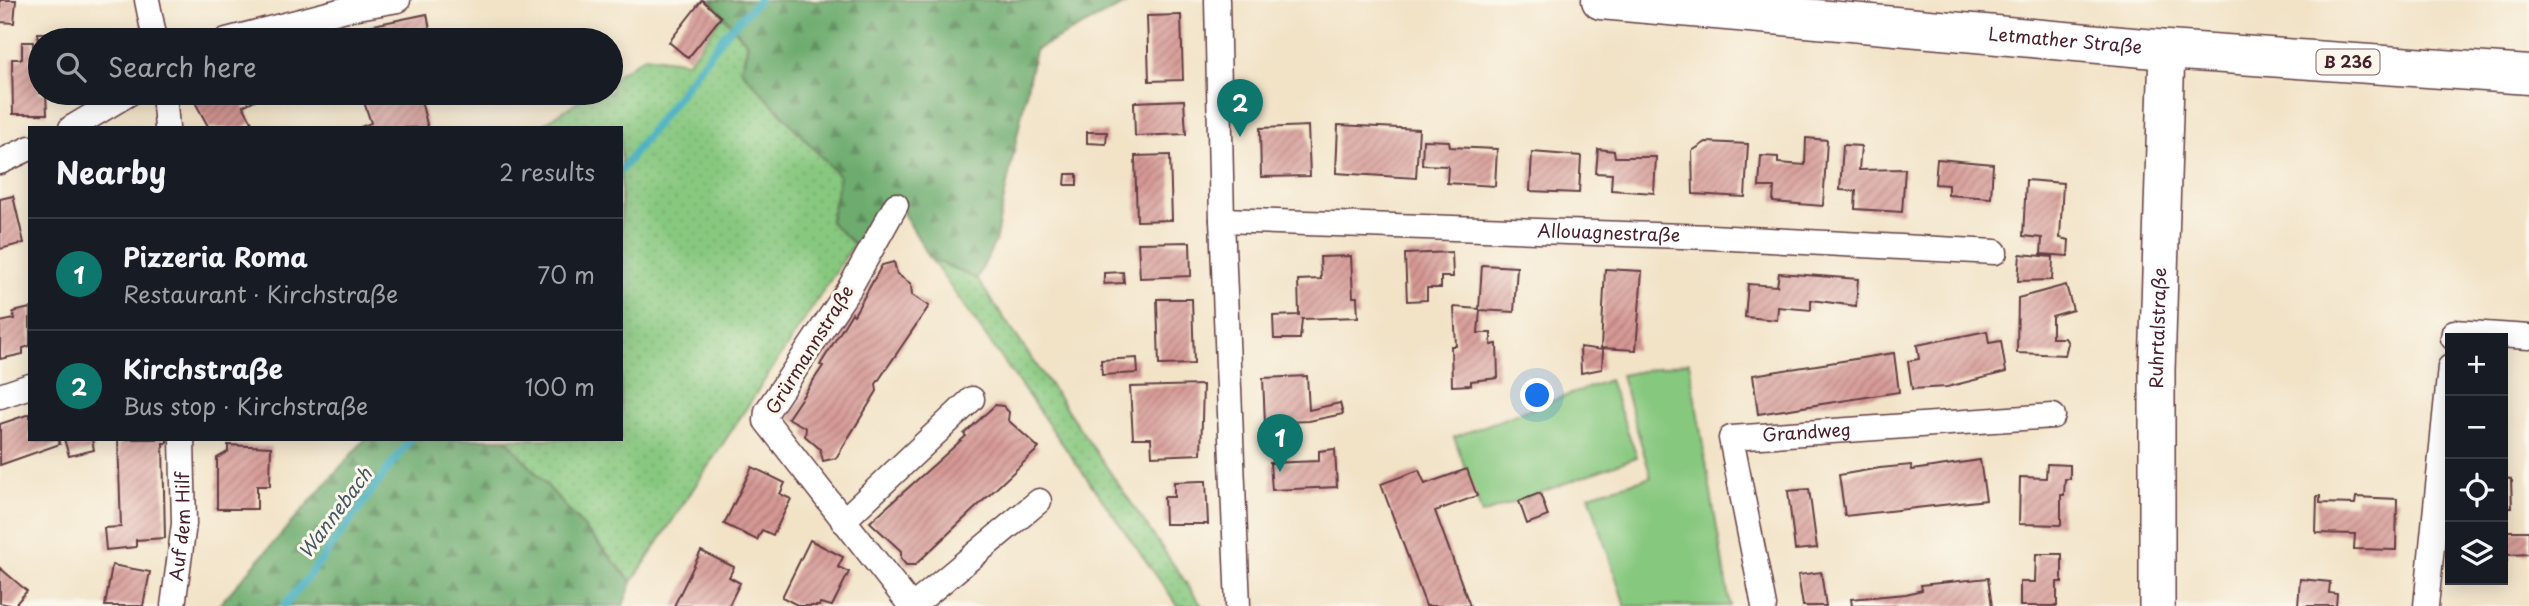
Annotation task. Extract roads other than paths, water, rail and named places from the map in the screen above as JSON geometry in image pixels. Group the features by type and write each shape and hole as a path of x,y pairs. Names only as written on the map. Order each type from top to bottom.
{"main road":[{"name":"Letmather Straße","path":"1601,0 2167,50 2529,75"},
{"name":"Ruhrtalstraße","path":"2157,606 2157,370 2167,50"}],"street":[{"path":"147,0 153,28"},
{"path":"273,28 347,9 398,0"},
{"path":"1217,0 1222,220 1238,606"},
{"path":"74,126 110,105"},
{"path":"165,105 167,126"},
{"path":"0,162 28,149"},
{"name":"Grürmannstraße","path":"896,205 849,289 767,411 766,421 912,606 1039,500"},
{"name":"Allouagnestraße","path":"1222,220 1711,237 1995,253"},
{"path":"2508,336 2529,337"},
{"path":"0,396 28,387"},
{"path":"2426,606 2447,396"},
{"path":"843,521 972,399"},
{"name":"Grandweg","path":"1764,606 1731,438 2053,416"},
{"name":"Auf dem Hilf","path":"173,606 184,524 187,441"}],"waterway":[{"name":"Wannebach","path":"623,167 726,33 759,0"},
{"name":"Wannebach","path":"284,606 409,441"}],"place":[{"name":"Kirchstraße","path":"1240,137"},
{"name":"Pizzeria Roma","path":"1280,472"}]}
